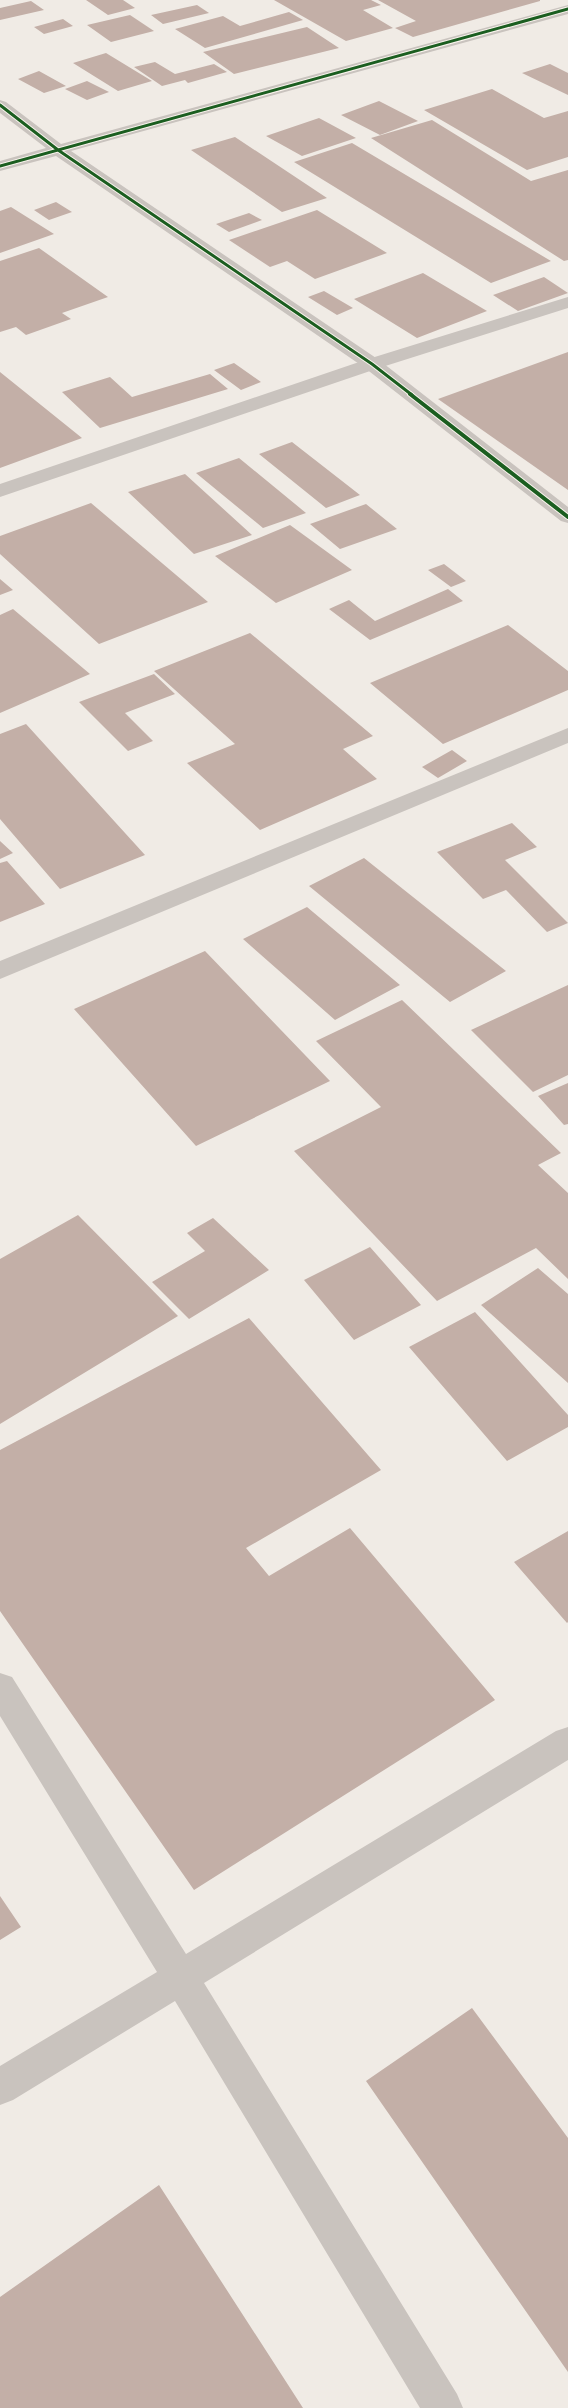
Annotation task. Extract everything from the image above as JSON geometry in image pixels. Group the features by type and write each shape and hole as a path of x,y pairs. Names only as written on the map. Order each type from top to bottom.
{"street":[{"path":"0,166 568,9"},
{"path":"0,106 58,150 372,364 568,517"},
{"path":"0,491 372,364 568,302"},
{"path":"0,971 568,735"},
{"path":"0,1687 181,1978 443,2408"},
{"path":"0,2087 568,1742"}],"building":[{"path":"86,0 123,0 135,8 108,15"},
{"path":"274,0 371,0 381,5 363,10 393,28 346,41"},
{"path":"378,0 540,1 413,37 395,28 416,21"},
{"path":"31,1 44,10 0,20 0,8"},
{"path":"197,5 209,13 163,24 151,15"},
{"path":"289,12 303,20 205,48 175,29 223,16 240,26"},
{"path":"130,15 154,31 111,42 87,25"},
{"path":"63,19 73,26 44,34 34,27"},
{"path":"307,27 339,48 234,74 203,52"},
{"path":"106,53 152,81 118,91 73,63"},
{"path":"155,62 175,74 214,64 227,72 188,83 185,80 162,86 134,67"},
{"path":"550,64 568,73 568,95 522,73"},
{"path":"39,71 66,86 44,93 18,79"},
{"path":"87,81 109,92 87,100 65,89"},
{"path":"492,89 544,118 568,111 568,157 527,170 424,110"},
{"path":"379,101 418,121 380,135 341,115"},
{"path":"319,118 356,138 302,156 266,136"},
{"path":"432,120 531,181 568,170 568,260 564,261 371,138"},
{"path":"235,137 327,198 282,212 191,150"},
{"path":"352,143 551,261 491,283 294,162"},
{"path":"56,202 72,212 49,220 34,210"},
{"path":"11,207 54,234 0,253 0,211"},
{"path":"317,210 387,253 315,279 287,261 270,267 229,240"},
{"path":"249,213 262,220 229,232 216,224"},
{"path":"39,248 108,297 62,313 71,319 26,335 16,327 0,332 0,261"},
{"path":"423,273 487,311 417,338 354,299"},
{"path":"544,277 568,293 518,311 493,295"},
{"path":"324,291 353,308 337,315 308,297"},
{"path":"568,352 568,490 438,399"},
{"path":"234,363 261,382 241,390 214,370"},
{"path":"0,372 82,438 0,468"},
{"path":"210,374 228,389 100,428 62,392 110,377 132,397"},
{"path":"292,442 360,495 326,508 259,454"},
{"path":"239,458 306,513 263,528 196,473"},
{"path":"185,474 252,535 194,554 128,492"},
{"path":"91,503 208,602 99,644 0,554 0,536"},
{"path":"366,504 397,529 340,549 310,524"},
{"path":"290,525 352,570 276,603 215,556"},
{"path":"444,564 466,581 451,587 428,570"},
{"path":"0,579 13,590 0,595"},
{"path":"448,589 463,601 370,640 329,609 349,600 375,621"},
{"path":"13,609 90,674 0,713 0,615"},
{"path":"508,625 568,671 568,690 443,744 370,683"},
{"path":"250,633 373,736 343,749 377,779 260,830 187,763 235,744 154,671"},
{"path":"154,674 175,694 125,713 153,741 128,751 79,702"},
{"path":"26,724 145,855 60,889 0,819 0,734"},
{"path":"452,750 467,761 438,778 422,767"},
{"path":"512,823 537,847 505,860 568,923 547,932 506,890 483,899 437,852"},
{"path":"0,841 13,853 0,859"},
{"path":"364,858 506,971 450,1002 309,886"},
{"path":"7,861 45,904 0,922 0,863"},
{"path":"307,907 400,985 335,1020 243,939"},
{"path":"205,951 330,1081 196,1146 74,1009"},
{"path":"568,985 568,1075 533,1092 471,1030"},
{"path":"402,1000 561,1153 538,1165 568,1193 568,1279 536,1248 437,1301 294,1151 381,1107 316,1041"},
{"path":"568,1083 568,1124 564,1125 538,1096"},
{"path":"78,1215 178,1316 0,1424 0,1259"},
{"path":"213,1218 269,1270 189,1319 152,1282 205,1251 187,1233"},
{"path":"370,1247 421,1305 354,1340 304,1280"},
{"path":"538,1268 568,1294 568,1383 481,1305"},
{"path":"475,1312 568,1415 568,1427 507,1461 409,1347"},
{"path":"249,1318 381,1470 246,1548 269,1576 350,1528 495,1700 194,1890 0,1611 0,1450"},
{"path":"568,1531 568,1622 567,1623 514,1562"},
{"path":"0,1896 21,1927 0,1940"},
{"path":"472,2008 568,2138 568,2372 366,2081"},
{"path":"159,2185 303,2408 0,2408 0,2297"}],"cycle path":[{"path":"0,166 568,9"},
{"path":"0,105 58,150 372,364 568,517"}]}
